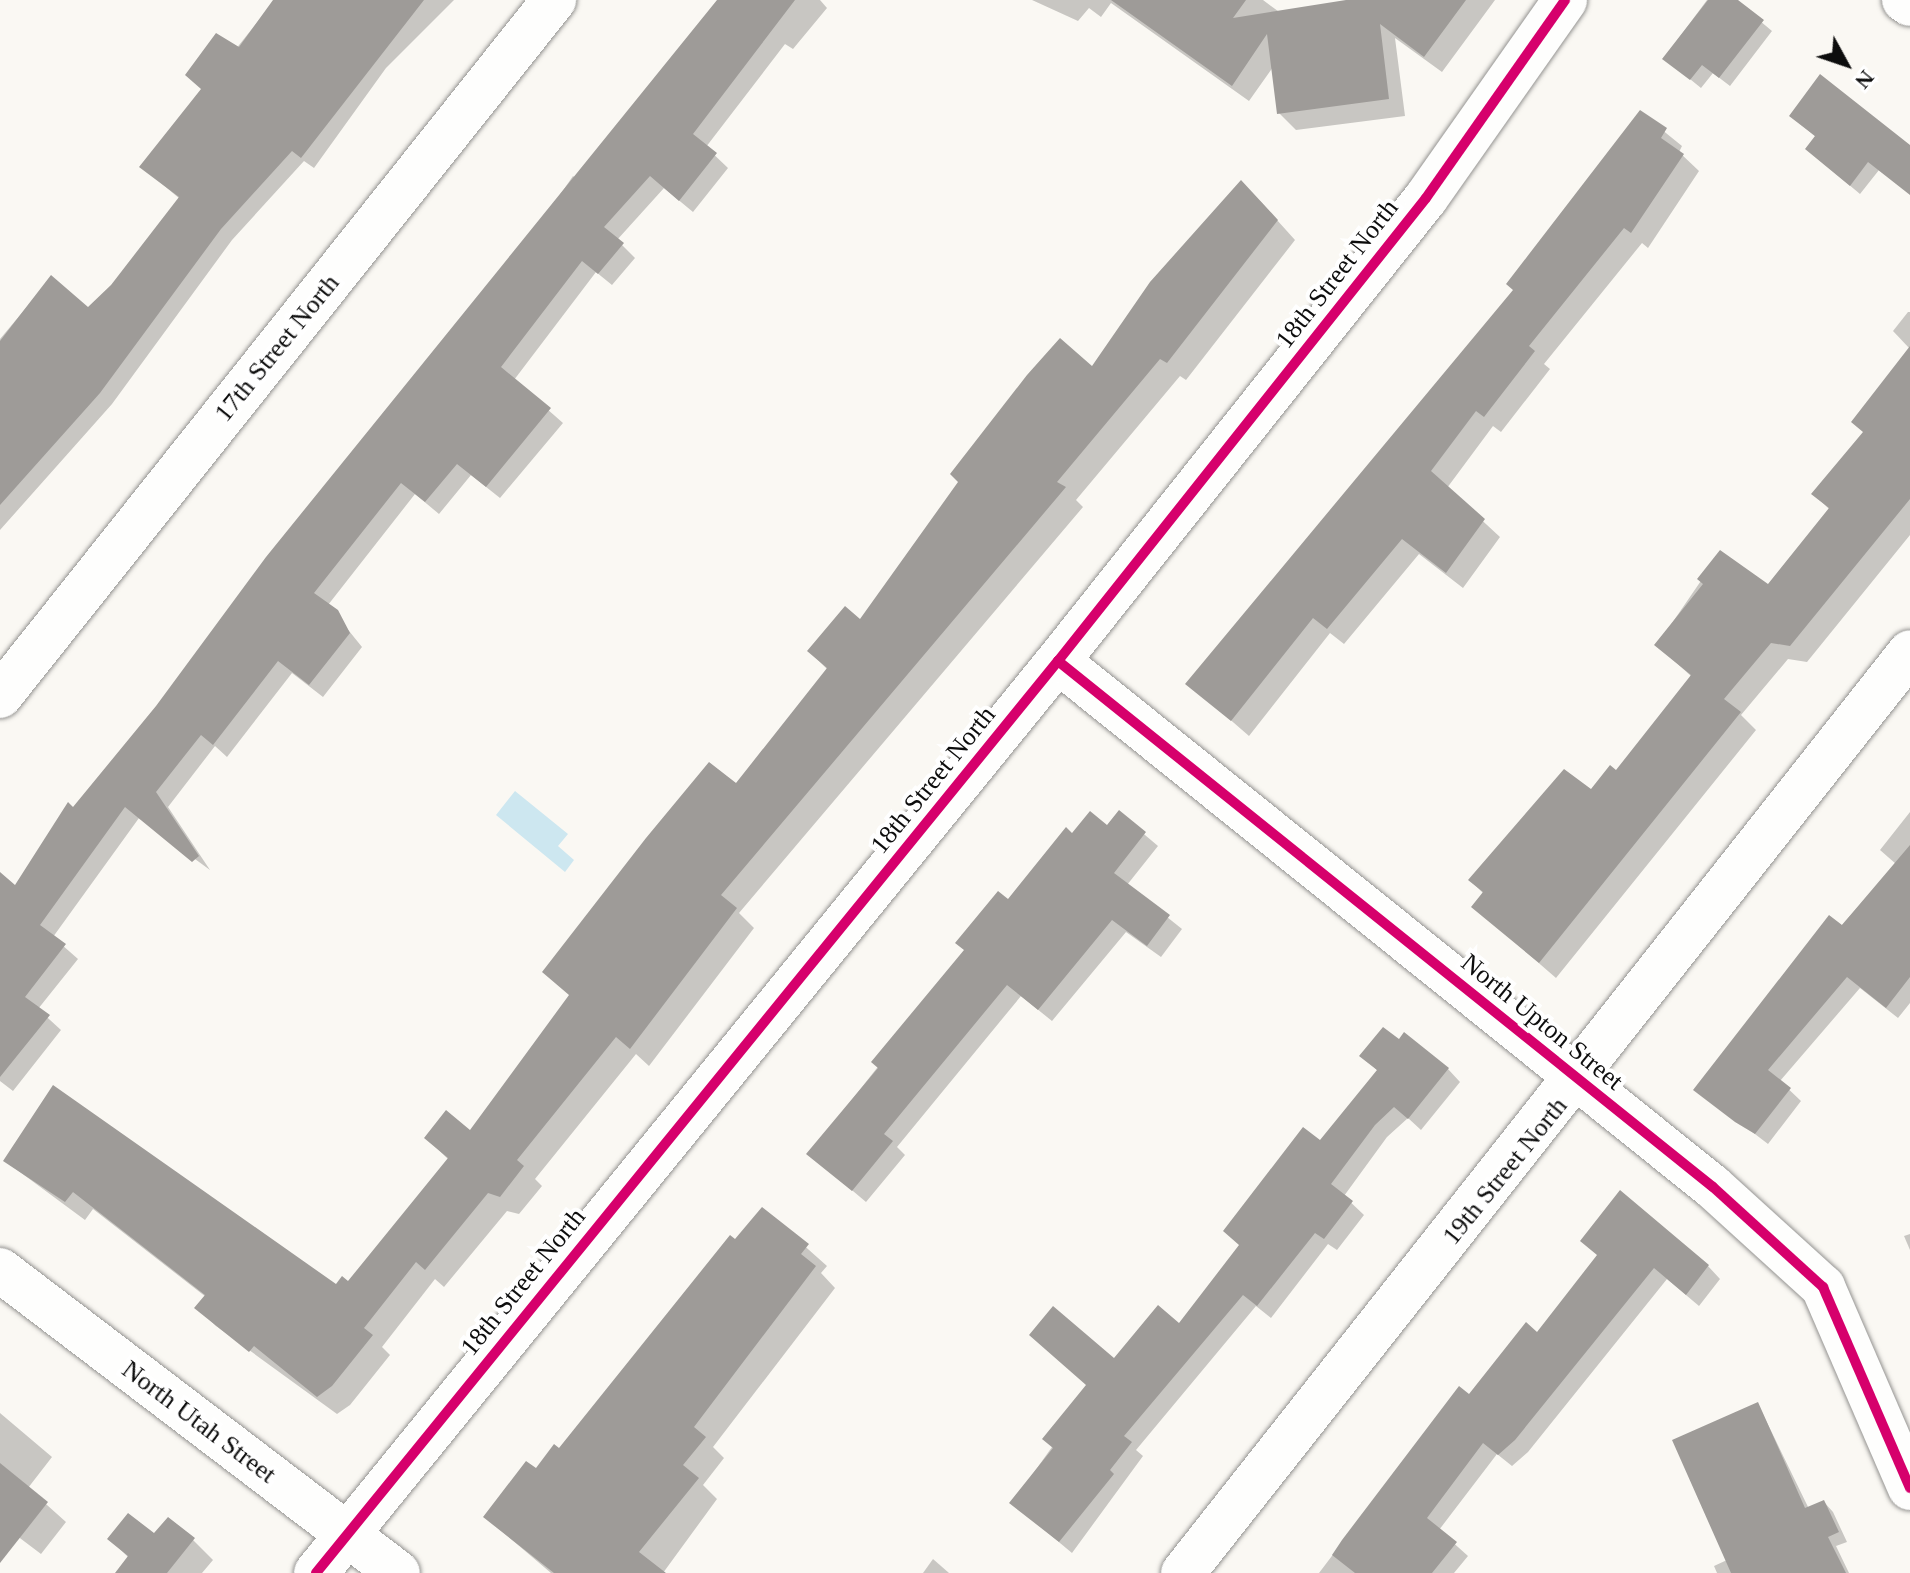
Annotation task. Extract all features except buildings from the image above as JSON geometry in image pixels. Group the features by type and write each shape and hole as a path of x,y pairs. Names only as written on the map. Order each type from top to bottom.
{"street":[{"name":"17th Street North","path":"0,696 554,0"},
{"name":"18th Street North","path":"316,1573 1058,661 1426,198 1565,0"},
{"path":"1904,0 1910,4"},
{"name":"19th Street North","path":"1183,1573 1578,1080 1910,652"},
{"name":"North Upton Street","path":"1058,661 1578,1080 1823,1287 1910,1488"},
{"name":"North Utah Street","path":"0,1270 398,1573"}],"water":[{"path":"515,791 568,834 558,846 574,860 565,872 496,815"}],"cycle path":[{"path":"316,1573 1058,661 1426,198 1565,0"},
{"path":"1058,661 1713,1187 1823,1287 1910,1488"}]}
